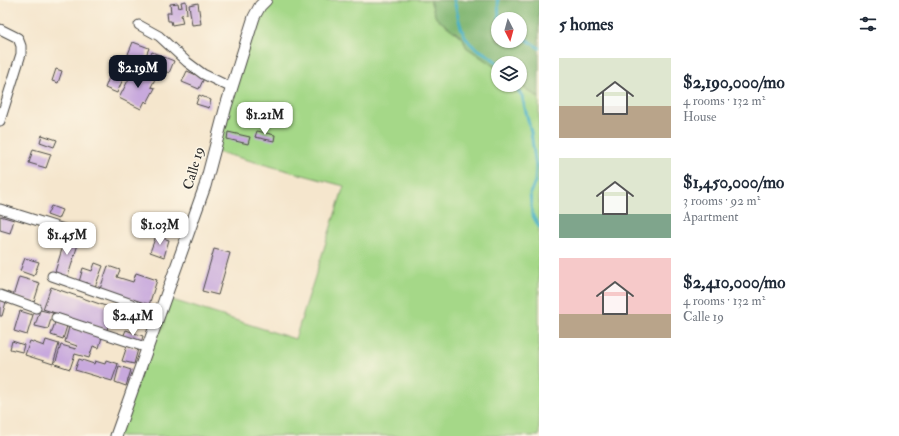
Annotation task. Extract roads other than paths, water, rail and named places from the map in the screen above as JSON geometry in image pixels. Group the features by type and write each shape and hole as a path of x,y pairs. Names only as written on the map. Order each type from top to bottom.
{"street":[{"name":"Calle 19","path":"116,436 205,186 226,106 254,17 260,6 266,0"},
{"path":"139,25 159,36 187,62 203,74 232,88"},
{"path":"0,29 18,38 21,46 21,54 0,121"},
{"path":"0,209 64,229"},
{"path":"52,276 160,314"},
{"path":"0,295 36,308"},
{"path":"56,318 148,348"}],"waterway":[{"path":"454,0 462,31 465,36 473,46 491,57"},
{"path":"497,0 499,12"},
{"path":"527,40 539,48"},
{"path":"519,92 522,96 531,132 536,167 535,182 530,193 532,214 539,227"}]}
